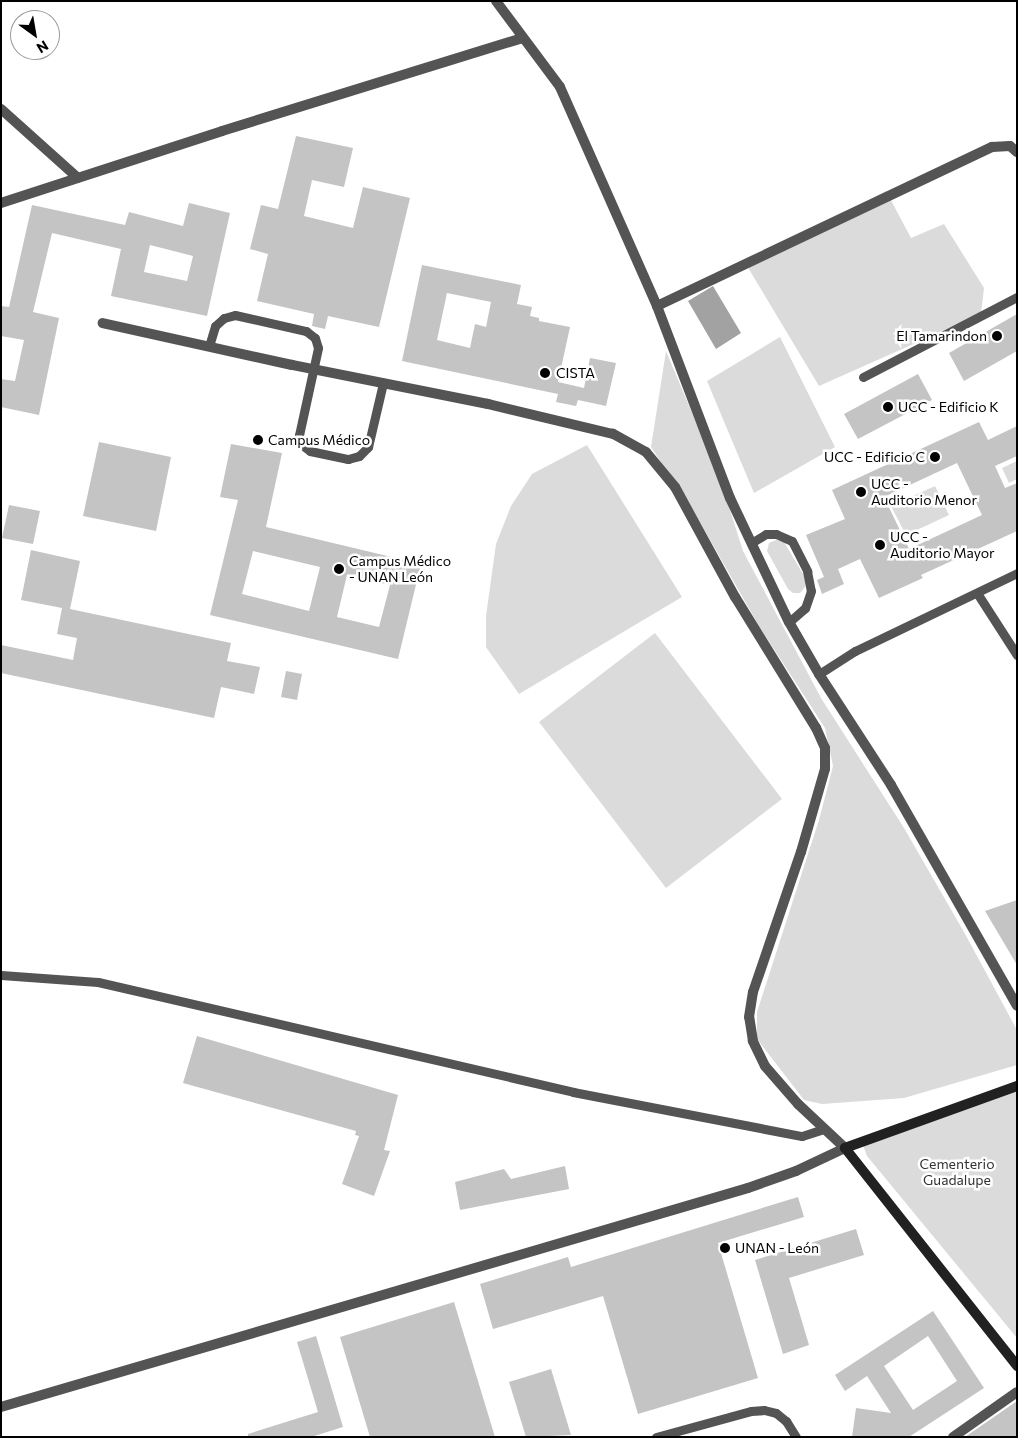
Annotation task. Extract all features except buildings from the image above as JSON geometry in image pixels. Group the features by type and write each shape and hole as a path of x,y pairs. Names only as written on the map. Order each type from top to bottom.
{"street":[{"path":"496,1 560,87 657,306 730,498 789,622 819,674 891,785 1017,1006"},
{"path":"1,203 524,38"},
{"path":"1,109 78,178"},
{"path":"657,306 992,146 1010,146 1017,152"},
{"path":"103,323 314,369 488,404 613,434 646,452 675,487 735,597 816,728 825,748 825,769 801,852 753,992 749,1017 753,1040 765,1066 824,1129 845,1148 1017,1366"},
{"path":"1,1407 748,1188 796,1171 845,1148 1017,1086"},
{"path":"953,1437 1017,1392"}],"lane":[{"path":"863,378 1017,297"},
{"path":"209,346 215,326 224,318 234,316 306,331 315,338 318,348 299,435 302,445 310,451 348,459 359,456 368,447 383,382"},
{"path":"751,543 766,534 776,534 792,541 807,571 811,591 805,608 789,622"},
{"path":"819,674 855,651 1017,572"},
{"path":"977,593 1017,655"},
{"path":"1,975 98,982 572,1092 802,1136 824,1129"},
{"path":"656,1437 751,1411 764,1410 776,1413 786,1422 796,1437"}],"green space":[{"path":"886,191 911,238 944,224 984,288 981,314 819,386 747,266"},
{"path":"780,337 835,447 754,493 707,381"},
{"path":"666,351 721,482 743,551 821,698 904,828 964,932 1017,1030 1017,1065 904,1098 822,1104 804,1100 757,1039 757,1012 819,820 833,766 825,728 759,626 697,517 651,447"},
{"path":"587,445 682,597 519,694 486,647 486,616 496,544 511,506 532,474"},
{"path":"1017,461 1017,479 1009,483 1002,468"},
{"path":"935,486 949,515 906,535 891,506"},
{"path":"776,540 784,542 806,579 805,587 800,593 793,593 788,589 767,551 769,543"},
{"path":"655,633 782,799 666,888 539,722"},
{"name":"Cementerio Guadalupe","path":"1017,1088 1017,1338 867,1156 861,1140"}],"shaded area":[{"path":"713,286 741,333 716,349 688,301"}],"place":[{"name":"El Tamarindon","path":"997,336"},
{"name":"CISTA","path":"545,373"},
{"name":"UCC - Edificio K","path":"888,407"},
{"name":"Campus Médico","path":"258,440"},
{"name":"UCC - Edificio C","path":"935,457"},
{"name":"UCC - Auditorio Menor","path":"861,492"},
{"name":"UCC - Auditorio Mayor","path":"880,545"},
{"name":"Campus Médico - UNAN León","path":"339,569"},
{"name":"UNAN - León","path":"725,1248"}]}
